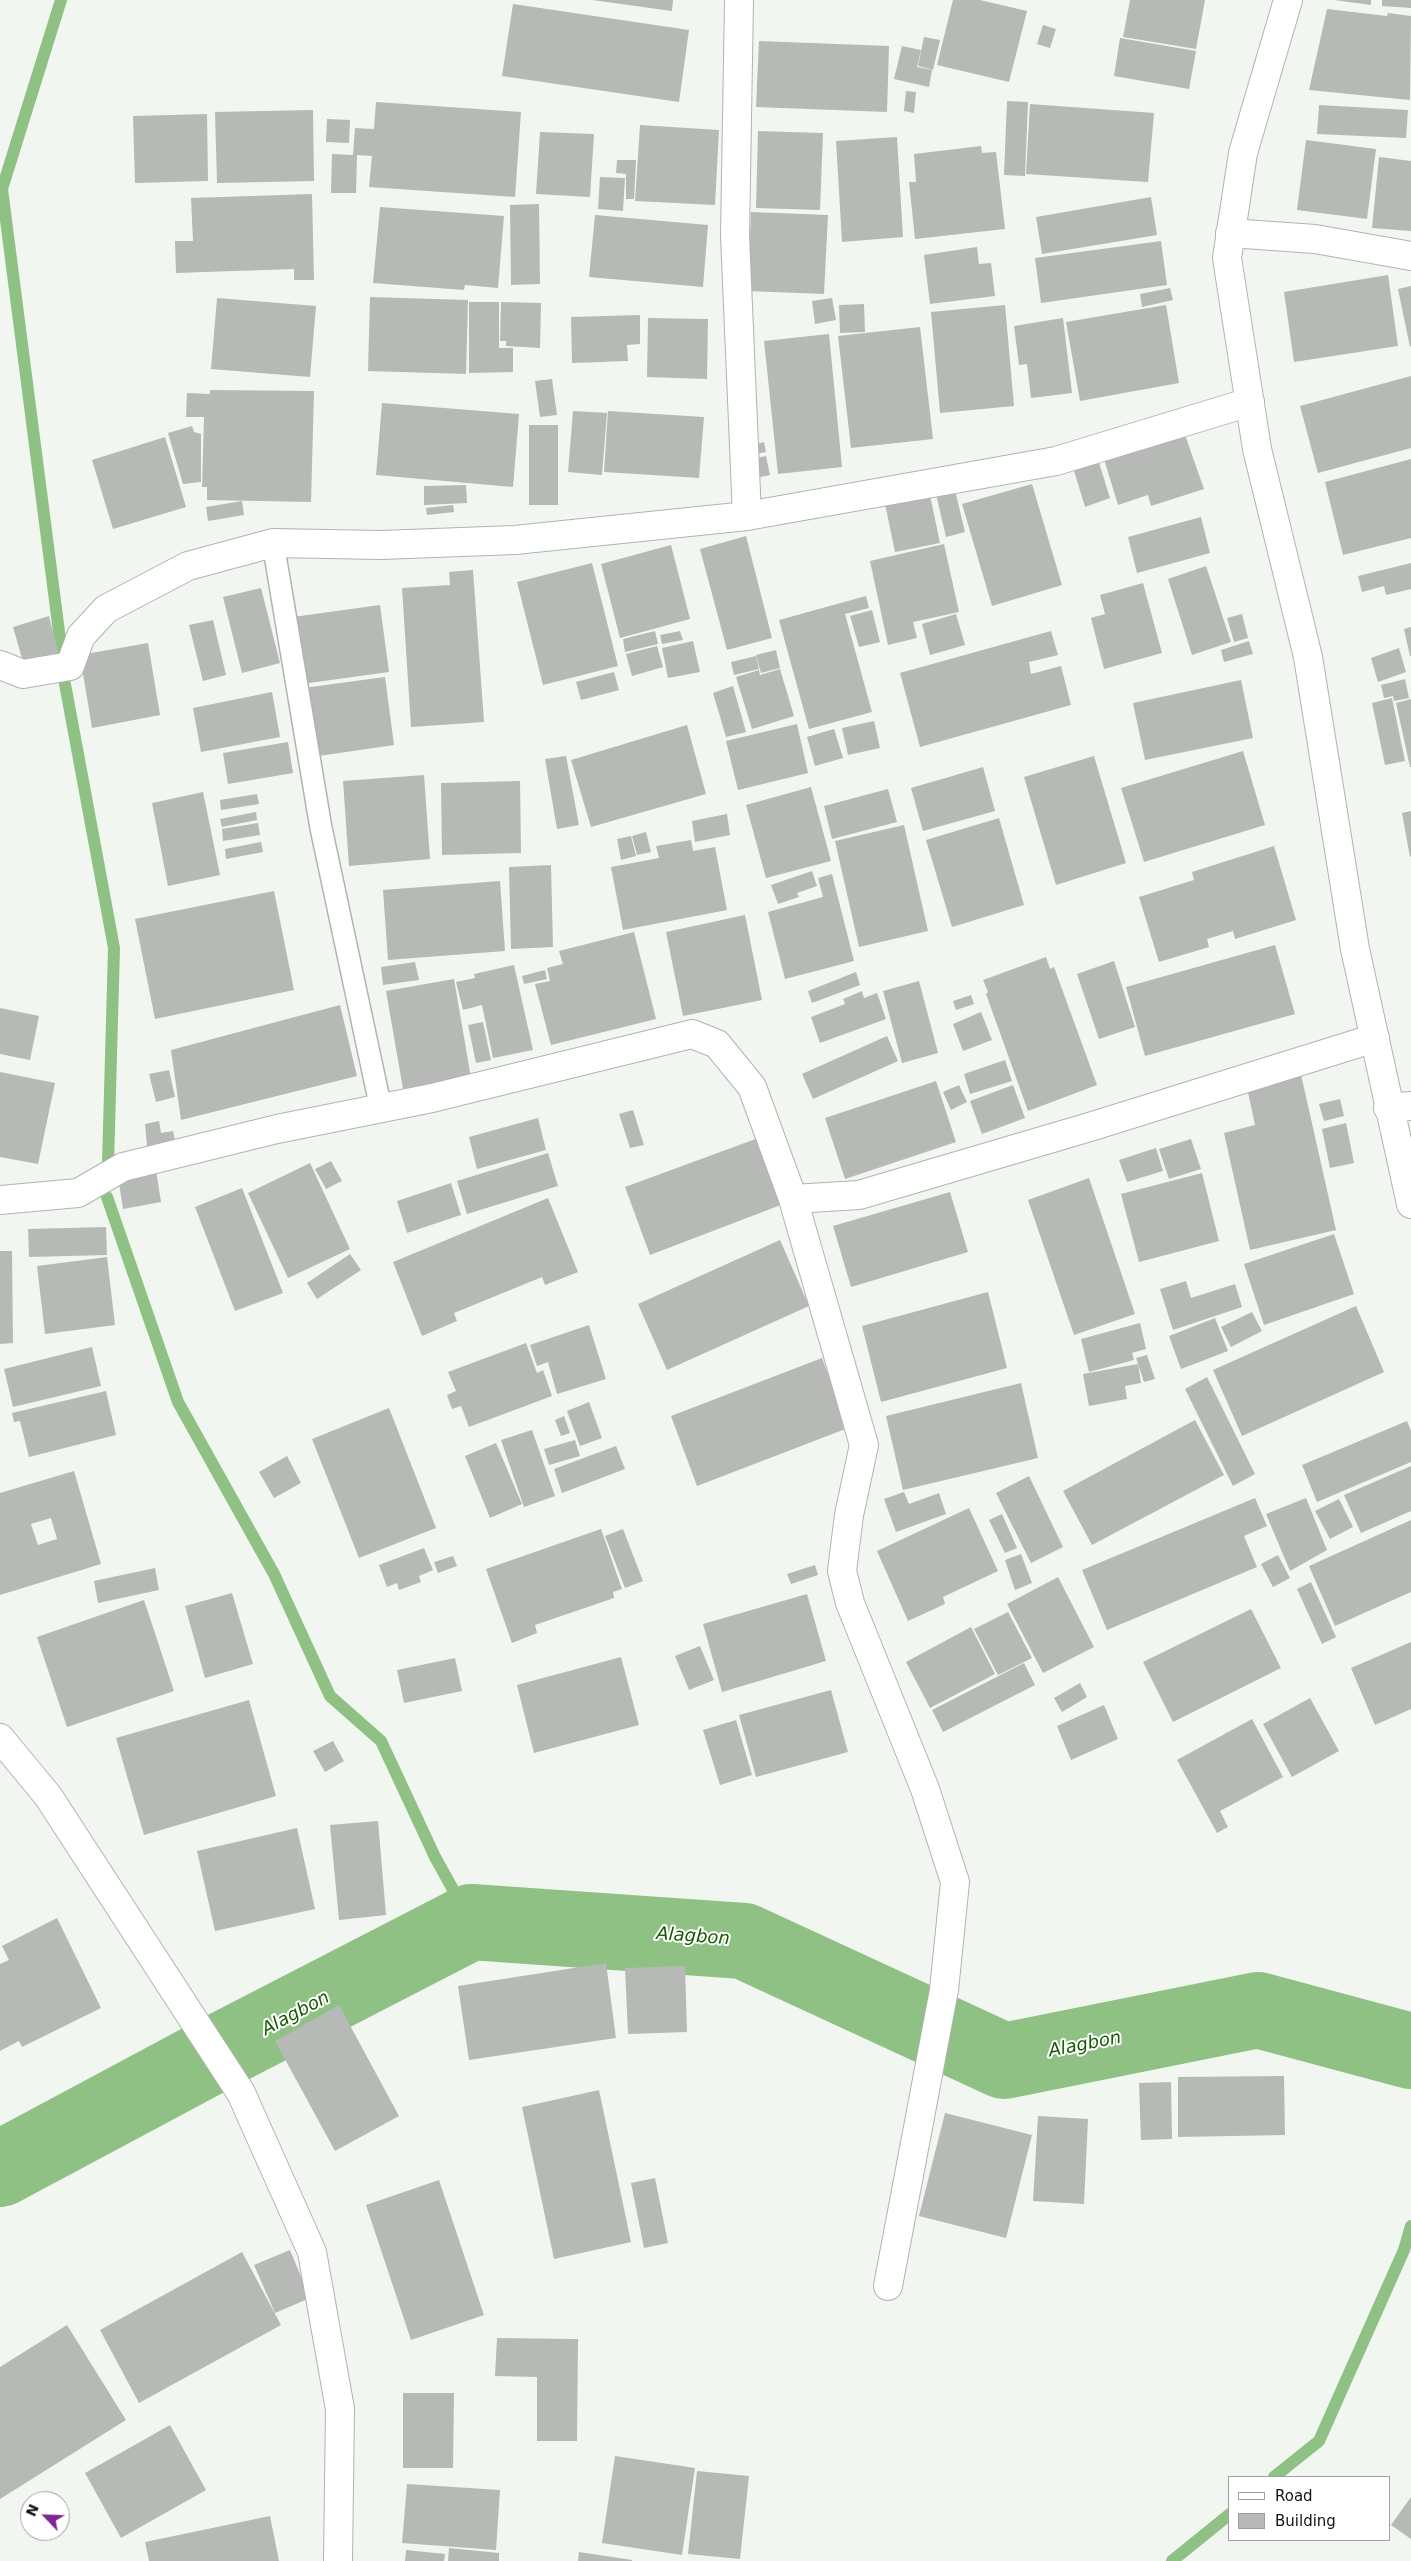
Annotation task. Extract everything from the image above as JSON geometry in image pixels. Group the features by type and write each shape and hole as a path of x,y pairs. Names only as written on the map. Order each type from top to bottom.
{"street":[{"path":"739,0 735,236 747,516"},
{"path":"1288,0 1243,153 1226,258 1257,449 1308,657 1355,949 1375,1038 1400,1107 1411,1204"},
{"path":"1230,233 1316,239 1411,256"},
{"path":"0,665 23,674 70,666 81,636 106,609 188,566 273,543 381,545 515,540 747,516 1056,461 1250,402"},
{"path":"0,1200 78,1193 123,1167 277,1129 432,1098 692,1034 717,1044 752,1086 793,1199 864,1445 849,1515 842,1571 850,1603 925,1790 955,1882 944,1990 888,2286"},
{"path":"793,1199 859,1195 1093,1126 1375,1038"},
{"path":"0,1738 48,1796 241,2093 312,2252 340,2409 338,2561"}],"lane":[{"path":"273,543 321,828 381,1109"}],"building":[{"path":"592,0 673,0 672,11"},
{"path":"953,0 980,0 1027,11 1009,82 937,65"},
{"path":"1130,0 1205,0 1196,49 1123,37"},
{"path":"1334,0 1371,0 1371,5"},
{"path":"1382,0 1411,0 1411,8 1382,6"},
{"path":"513,4 689,30 679,102 502,76"},
{"path":"1327,9 1387,16 1388,13 1411,16 1410,100 1309,90"},
{"path":"1043,25 1056,29 1050,48 1037,44"},
{"path":"924,37 940,40 933,70 918,66"},
{"path":"1120,38 1196,51 1189,89 1114,76"},
{"path":"759,41 889,46 887,112 756,107"},
{"path":"902,46 921,50 917,67 932,70 929,87 894,79"},
{"path":"906,91 916,92 914,113 904,111"},
{"path":"1007,101 1028,102 1025,176 1004,175"},
{"path":"376,102 521,112 515,197 369,187 372,156 357,155 356,193 331,193 332,154 353,155 355,128 374,129"},
{"path":"1030,104 1154,113 1148,182 1026,174"},
{"path":"1319,105 1408,110 1406,138 1317,134"},
{"path":"313,110 314,181 217,183 215,112"},
{"path":"207,114 208,181 135,183 133,116"},
{"path":"327,119 350,120 349,143 326,142"},
{"path":"640,125 719,130 715,205 635,201"},
{"path":"758,131 823,133 820,210 756,208"},
{"path":"540,132 594,134 590,197 536,194"},
{"path":"897,137 903,237 842,242 836,141"},
{"path":"1306,140 1376,149 1367,219 1297,210"},
{"path":"981,146 982,153 996,152 1005,229 915,239 909,182 916,182 914,154"},
{"path":"1379,157 1411,161 1411,231 1372,228"},
{"path":"617,160 636,160 634,199 626,199 626,174 616,173"},
{"path":"600,177 625,178 623,211 598,209"},
{"path":"312,194 314,280 294,280 294,269 176,273 175,241 193,241 191,198"},
{"path":"1151,197 1157,235 1042,254 1036,217"},
{"path":"539,204 540,284 511,285 510,205"},
{"path":"380,207 504,216 498,288 465,285 464,290 373,283"},
{"path":"751,212 828,215 824,294 748,291"},
{"path":"595,215 708,225 703,287 589,277"},
{"path":"1161,241 1167,285 1041,303 1035,258"},
{"path":"977,247 979,264 991,263 995,296 930,304 924,255"},
{"path":"1388,275 1398,346 1294,362 1284,292"},
{"path":"1411,286 1411,346 1410,347 1398,289"},
{"path":"1170,288 1173,300 1142,307 1140,294"},
{"path":"370,297 468,300 466,374 368,371"},
{"path":"217,298 316,306 310,377 211,369"},
{"path":"832,298 836,320 815,324 812,301"},
{"path":"469,302 499,302 499,348 513,348 513,372 469,373"},
{"path":"501,302 541,303 540,348 506,346 506,341 500,341"},
{"path":"864,304 865,332 840,333 839,305"},
{"path":"1005,305 1014,406 940,413 931,312"},
{"path":"1166,305 1179,383 1080,401 1066,322"},
{"path":"640,315 640,344 627,345 628,361 572,363 571,317"},
{"path":"648,318 708,319 707,379 647,377"},
{"path":"1063,318 1072,393 1031,398 1027,364 1019,365 1014,326"},
{"path":"920,327 933,439 851,448 838,336"},
{"path":"829,334 842,467 778,474 764,341"},
{"path":"1411,376 1411,448 1318,473 1300,406"},
{"path":"552,379 557,415 540,417 535,381"},
{"path":"210,390 314,391 311,502 207,500 207,487 202,487 204,417 186,417 187,393 210,394"},
{"path":"382,403 519,414 513,487 376,475"},
{"path":"573,411 607,413 602,475 568,472"},
{"path":"608,411 704,417 699,478 604,472"},
{"path":"529,425 558,425 558,505 529,505"},
{"path":"192,426 194,432 201,434 201,482 183,484 168,433"},
{"path":"1184,432 1204,489 1151,506 1148,495 1118,505 1104,459"},
{"path":"165,437 186,507 113,529 92,460"},
{"path":"764,442 766,452 748,456 746,447"},
{"path":"766,456 770,475 750,479 746,460"},
{"path":"1097,456 1110,498 1085,507 1072,464"},
{"path":"1411,459 1411,538 1343,555 1325,482"},
{"path":"1032,484 1062,585 992,606 962,504"},
{"path":"466,485 467,503 424,505 424,486"},
{"path":"955,490 965,532 946,537 936,494"},
{"path":"930,495 940,543 895,552 885,504"},
{"path":"242,501 244,515 208,521 206,507"},
{"path":"453,505 454,512 427,515 426,508"},
{"path":"1201,517 1210,553 1137,573 1128,537"},
{"path":"746,536 772,638 727,650 700,549"},
{"path":"944,544 959,612 913,622 917,638 888,645 870,561"},
{"path":"671,545 690,619 620,638 601,564"},
{"path":"592,563 618,666 543,685 517,582"},
{"path":"1411,563 1411,589 1386,595 1384,586 1362,592 1358,576"},
{"path":"1206,566 1231,642 1192,655 1168,579"},
{"path":"473,570 484,722 411,727 402,588 450,585 449,572"},
{"path":"1143,583 1162,653 1104,669 1091,618 1105,614 1100,595"},
{"path":"261,588 280,663 242,673 223,597"},
{"path":"866,596 869,608 845,614 872,712 809,729 779,620"},
{"path":"380,605 389,672 302,684 293,617"},
{"path":"872,610 880,642 859,647 850,616"},
{"path":"956,614 965,645 930,655 922,624"},
{"path":"1242,614 1248,638 1234,642 1227,618"},
{"path":"49,616 60,659 25,669 13,627"},
{"path":"213,620 226,675 203,681 189,625"},
{"path":"1411,627 1411,656 1410,656 1404,629"},
{"path":"655,631 658,644 625,652 623,639"},
{"path":"680,631 683,640 662,644 660,635"},
{"path":"1051,631 1058,655 1029,662 1031,674 1061,666 1071,705 920,747 900,673"},
{"path":"693,641 700,672 668,678 662,648"},
{"path":"1249,641 1253,654 1224,662 1221,650"},
{"path":"148,643 160,715 92,728 80,655"},
{"path":"657,646 663,667 632,676 626,654"},
{"path":"1399,648 1406,672 1378,682 1371,658"},
{"path":"776,650 780,668 761,673 756,655"},
{"path":"756,656 759,669 734,675 731,662"},
{"path":"780,669 794,716 752,729 736,677 759,670 760,675"},
{"path":"614,672 619,690 581,700 576,682"},
{"path":"385,677 394,745 312,757 303,688"},
{"path":"1405,679 1409,698 1394,701 1393,696 1384,698 1381,685"},
{"path":"1241,680 1253,738 1145,760 1133,703"},
{"path":"733,686 746,732 726,737 713,693"},
{"path":"272,692 280,737 201,752 193,708"},
{"path":"1392,698 1405,761 1385,765 1372,703"},
{"path":"1411,699 1411,767 1410,767 1396,703"},
{"path":"874,721 880,748 848,755 842,728"},
{"path":"797,724 808,773 738,790 726,741"},
{"path":"687,725 706,794 591,827 571,760"},
{"path":"834,729 843,758 815,766 807,737"},
{"path":"288,742 293,773 228,784 223,753"},
{"path":"1243,751 1265,825 1144,862 1121,788"},
{"path":"566,756 579,825 557,829 545,759"},
{"path":"1094,756 1126,863 1056,885 1024,777"},
{"path":"983,767 995,811 923,831 911,788"},
{"path":"424,775 430,859 349,866 343,781"},
{"path":"520,781 521,853 442,855 441,783"},
{"path":"811,787 831,861 766,878 746,805"},
{"path":"888,789 897,822 832,839 824,806"},
{"path":"203,792 220,875 168,886 152,803"},
{"path":"257,794 259,804 221,810 220,800"},
{"path":"1411,811 1411,856 1410,857 1402,813"},
{"path":"256,812 257,820 222,827 220,819"},
{"path":"727,814 730,835 695,842 692,821"},
{"path":"999,818 1024,905 952,927 926,840"},
{"path":"258,823 260,835 223,841 222,829"},
{"path":"904,825 928,931 859,947 835,841"},
{"path":"646,832 651,852 637,855 632,836"},
{"path":"631,836 636,856 621,860 617,839"},
{"path":"691,840 693,851 715,847 727,910 623,930 611,867 659,858 656,846"},
{"path":"261,842 263,852 226,859 225,849"},
{"path":"1274,846 1296,920 1235,939 1233,931 1207,939 1209,947 1159,962 1139,897 1194,880 1192,872"},
{"path":"551,865 553,947 511,949 509,867"},
{"path":"812,871 817,886 797,893 799,897 778,904 771,885"},
{"path":"832,874 854,961 785,979 768,912 823,897 818,878"},
{"path":"500,881 505,951 388,960 383,890"},
{"path":"274,891 294,990 155,1019 135,919"},
{"path":"745,915 762,1000 683,1016 666,932"},
{"path":"634,932 656,1019 551,1045 535,984 550,981 547,968 563,964 559,951"},
{"path":"1275,945 1295,1014 1145,1056 1126,987"},
{"path":"1046,957 1050,969 1054,967 1097,1085 1028,1111 986,994 988,992 983,980"},
{"path":"1114,961 1135,1027 1099,1039 1077,974"},
{"path":"415,962 419,980 383,985 381,967"},
{"path":"514,965 533,1050 493,1058 482,1005 463,1010 456,982 475,978 474,974"},
{"path":"545,970 547,979 524,984 522,976"},
{"path":"856,972 860,985 812,1003 808,991"},
{"path":"454,979 471,1078 403,1089 386,991"},
{"path":"919,981 938,1053 902,1063 883,991"},
{"path":"862,991 864,998 877,993 886,1019 820,1043 811,1017 845,1004 843,999"},
{"path":"971,995 974,1004 956,1010 953,1001"},
{"path":"340,1005 357,1076 181,1120 171,1050"},
{"path":"0,1008 39,1016 30,1060 0,1054"},
{"path":"981,1012 992,1040 963,1051 953,1024"},
{"path":"483,1022 491,1060 476,1063 468,1025"},
{"path":"887,1036 898,1061 813,1099 802,1074"},
{"path":"1005,1060 1012,1081 970,1094 964,1074"},
{"path":"169,1070 175,1097 156,1102 149,1074"},
{"path":"1300,1070 1336,1230 1250,1250 1224,1133 1255,1125 1246,1083"},
{"path":"0,1072 55,1083 38,1164 0,1157"},
{"path":"936,1081 956,1142 845,1179 825,1118"},
{"path":"959,1085 967,1102 951,1110 943,1092"},
{"path":"1013,1085 1025,1118 982,1134 970,1101"},
{"path":"1340,1099 1344,1116 1324,1121 1319,1104"},
{"path":"633,1110 644,1145 630,1148 619,1114"},
{"path":"538,1118 546,1150 477,1169 469,1137"},
{"path":"159,1121 161,1133 173,1131 177,1150 148,1156 145,1124"},
{"path":"1346,1123 1354,1163 1330,1168 1322,1129"},
{"path":"761,1137 786,1203 650,1255 625,1187"},
{"path":"1191,1139 1201,1169 1169,1179 1159,1149"},
{"path":"1156,1148 1163,1171 1127,1182 1119,1160"},
{"path":"548,1153 558,1186 467,1214 457,1181"},
{"path":"331,1161 342,1181 326,1189 315,1169"},
{"path":"310,1163 350,1249 288,1278 248,1193"},
{"path":"156,1170 161,1202 123,1209 118,1177"},
{"path":"1202,1173 1219,1241 1139,1262 1121,1194"},
{"path":"1089,1178 1135,1314 1074,1335 1028,1200"},
{"path":"451,1183 461,1215 407,1233 397,1201"},
{"path":"242,1188 283,1293 235,1311 195,1207"},
{"path":"950,1192 968,1252 851,1287 833,1226"},
{"path":"548,1198 578,1272 545,1285 542,1277 454,1313 457,1321 422,1336 393,1262"},
{"path":"106,1227 107,1255 29,1257 28,1229"},
{"path":"1334,1234 1354,1294 1264,1325 1244,1264"},
{"path":"780,1240 809,1306 667,1370 638,1304"},
{"path":"0,1251 12,1251 13,1343 0,1344"},
{"path":"350,1254 361,1270 317,1299 307,1283"},
{"path":"107,1257 115,1325 45,1334 37,1266"},
{"path":"1186,1281 1191,1298 1235,1284 1242,1307 1173,1330 1160,1289"},
{"path":"988,1292 1007,1368 881,1402 862,1326"},
{"path":"1356,1306 1384,1372 1242,1436 1213,1370"},
{"path":"1252,1312 1262,1331 1231,1347 1221,1327"},
{"path":"1215,1318 1228,1351 1181,1369 1169,1336"},
{"path":"1140,1323 1146,1349 1132,1353 1134,1360 1089,1372 1081,1339"},
{"path":"589,1325 606,1379 557,1394 548,1362 537,1366 530,1345"},
{"path":"526,1343 537,1373 543,1370 552,1396 469,1427 461,1406 452,1409 447,1395 456,1391 448,1372"},
{"path":"92,1347 101,1386 13,1407 4,1369"},
{"path":"1147,1355 1155,1379 1144,1382 1136,1358"},
{"path":"822,1358 848,1428 697,1486 671,1416"},
{"path":"1138,1364 1141,1383 1125,1386 1127,1399 1089,1406 1083,1374"},
{"path":"1207,1377 1255,1474 1233,1486 1185,1389"},
{"path":"1021,1383 1038,1458 903,1490 886,1416"},
{"path":"106,1391 116,1435 29,1457 20,1421 14,1422 12,1413"},
{"path":"589,1402 602,1438 580,1446 567,1411"},
{"path":"389,1408 436,1528 359,1558 312,1439"},
{"path":"564,1416 570,1433 561,1436 555,1420"},
{"path":"1195,1420 1224,1475 1092,1545 1063,1491"},
{"path":"1407,1421 1411,1431 1411,1462 1317,1502 1302,1465"},
{"path":"532,1430 555,1496 524,1507 501,1440"},
{"path":"575,1440 580,1456 549,1465 544,1449"},
{"path":"496,1443 522,1504 490,1518 465,1456"},
{"path":"616,1446 625,1469 562,1493 554,1469"},
{"path":"287,1456 301,1483 274,1498 259,1472"},
{"path":"1411,1466 1411,1511 1361,1533 1344,1495"},
{"path":"74,1471 101,1564 0,1595 0,1493","holes":["51,1518 57,1539 38,1545 31,1524"]},
{"path":"1029,1476 1063,1547 1031,1563 996,1493"},
{"path":"904,1492 909,1504 939,1493 946,1514 896,1532 884,1499"},
{"path":"1255,1498 1267,1526 1244,1536 1257,1567 1107,1630 1082,1570"},
{"path":"1306,1498 1327,1550 1290,1571 1266,1514"},
{"path":"1339,1499 1353,1527 1330,1539 1315,1511"},
{"path":"969,1508 998,1571 943,1597 945,1604 908,1621 877,1551"},
{"path":"1002,1514 1017,1548 1005,1553 989,1520"},
{"path":"1411,1520 1411,1592 1335,1626 1309,1566"},
{"path":"601,1529 622,1589 613,1592 614,1598 535,1625 537,1633 512,1643 486,1569"},
{"path":"623,1529 643,1581 625,1588 605,1536"},
{"path":"424,1548 433,1570 419,1576 421,1582 399,1590 397,1583 387,1587 379,1565"},
{"path":"1021,1554 1032,1583 1015,1590 1005,1560"},
{"path":"1278,1555 1290,1578 1273,1587 1261,1564"},
{"path":"453,1556 457,1566 438,1573 434,1562"},
{"path":"815,1565 818,1575 791,1584 787,1574"},
{"path":"155,1568 159,1590 98,1603 94,1581"},
{"path":"1058,1577 1094,1647 1043,1673 1007,1604"},
{"path":"1311,1582 1336,1637 1322,1644 1297,1589"},
{"path":"232,1593 253,1664 205,1678 185,1606"},
{"path":"807,1594 826,1661 722,1692 703,1624"},
{"path":"144,1600 174,1691 67,1727 37,1637"},
{"path":"1251,1609 1281,1668 1173,1722 1143,1662"},
{"path":"1008,1612 1032,1658 998,1675 974,1629"},
{"path":"971,1627 995,1674 930,1708 906,1662"},
{"path":"1411,1642 1411,1709 1375,1725 1351,1668"},
{"path":"700,1646 714,1680 689,1690 675,1656"},
{"path":"621,1657 639,1725 534,1753 517,1685"},
{"path":"455,1658 462,1691 404,1703 397,1670"},
{"path":"1024,1663 1035,1685 943,1732 932,1710"},
{"path":"1080,1683 1087,1697 1062,1712 1054,1698"},
{"path":"831,1690 848,1752 756,1777 739,1715"},
{"path":"1310,1698 1339,1751 1292,1777 1263,1724"},
{"path":"249,1700 276,1796 144,1835 116,1738"},
{"path":"1104,1705 1118,1739 1071,1760 1057,1726"},
{"path":"1252,1719 1283,1777 1220,1811 1228,1827 1217,1833 1177,1760"},
{"path":"736,1720 752,1775 720,1785 703,1730"},
{"path":"333,1741 344,1761 325,1772 313,1751"},
{"path":"378,1821 386,1915 339,1920 330,1825"},
{"path":"297,1828 315,1909 215,1931 197,1851"},
{"path":"57,1918 101,2008 22,2047 19,2041 0,2051 0,1964 9,1960 2,1946"},
{"path":"606,1963 616,2038 469,2060 458,1986"},
{"path":"685,1966 687,2032 628,2034 625,1968"},
{"path":"339,2005 399,2116 335,2151 275,2041"},
{"path":"1284,2076 1285,2135 1178,2137 1178,2077"},
{"path":"1171,2082 1172,2139 1141,2140 1139,2083"},
{"path":"599,2090 631,2242 554,2259 522,2107"},
{"path":"945,2113 1032,2135 1006,2238 919,2216"},
{"path":"1038,2116 1088,2119 1084,2204 1033,2201"},
{"path":"655,2178 668,2243 644,2248 631,2183"},
{"path":"439,2180 484,2315 411,2340 366,2205"},
{"path":"290,2250 310,2298 275,2313 254,2265"},
{"path":"242,2252 281,2325 139,2403 100,2330"},
{"path":"67,2325 126,2420 0,2499 0,2367"},
{"path":"497,2338 578,2339 577,2441 537,2441 537,2377 495,2376"},
{"path":"403,2393 454,2393 453,2468 403,2468"},
{"path":"170,2425 206,2490 121,2538 85,2473"},
{"path":"615,2456 695,2468 682,2555 602,2543"},
{"path":"697,2471 749,2476 740,2559 688,2554"},
{"path":"407,2484 500,2490 496,2550 402,2543"},
{"path":"1411,2497 1411,2539 1391,2525"},
{"path":"270,2516 279,2561 149,2561 145,2542"},
{"path":"449,2548 499,2553 499,2561 448,2561"},
{"path":"406,2550 445,2554 444,2561 405,2561"},
{"path":"579,2552 632,2560 632,2561 578,2561"}],"waterway":[{"path":"61,0 2,189 62,655"},
{"path":"65,684 114,948 108,1164"},
{"path":"107,1197 178,1402 274,1574 330,1696 381,1741 435,1857 471,1922"},
{"name":"Alagbon","path":"0,2169 215,2054 471,1922 744,1941 1004,2061 1258,2010 1411,2051"},
{"path":"1275,2476 1319,2441 1404,2250 1411,2226"},
{"path":"1172,2561 1228,2516"}]}
